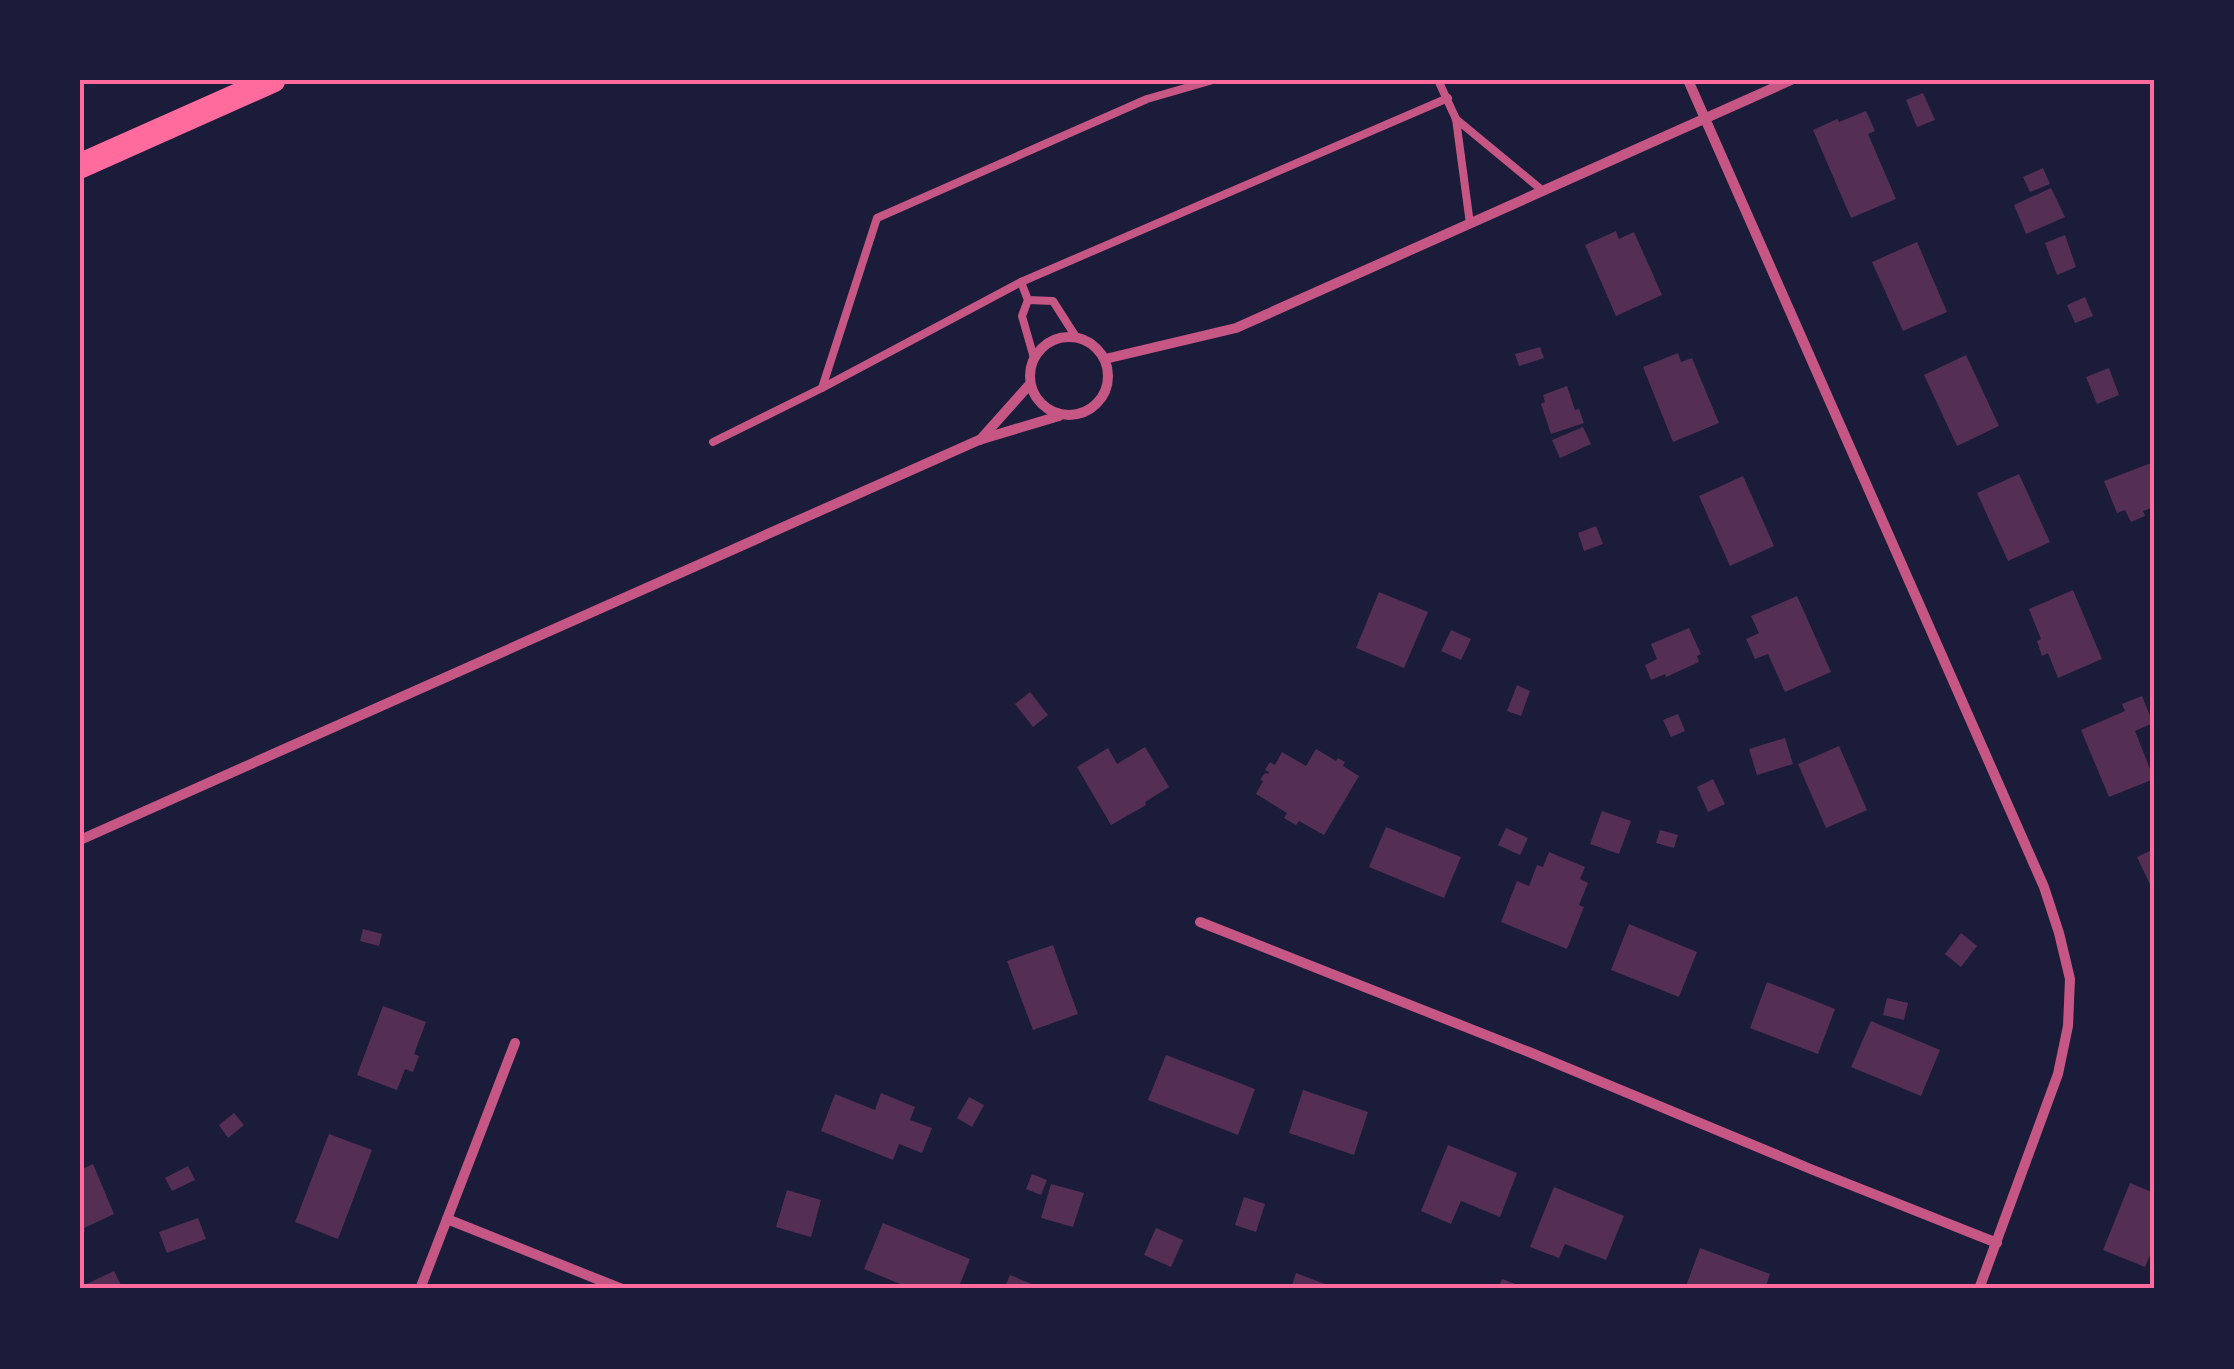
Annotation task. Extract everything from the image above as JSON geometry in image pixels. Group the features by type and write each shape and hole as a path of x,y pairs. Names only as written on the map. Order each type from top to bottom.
{"main road":[{"path":"80,166 273,80"}],"street":[{"path":"1688,80 2060,932 2070,979 2068,1026 2058,1074 1979,1289"},
{"path":"1105,360 1236,328 1791,80"},
{"path":"80,840 979,440 1094,408 1107,386 1105,360 1088,342 1076,337 1052,341 1042,348 1030,371 1030,384 1036,396 1059,416"},
{"path":"979,440 1030,384"},
{"path":"1200,922 1998,1244"},
{"path":"420,1289 515,1043"},
{"path":"448,1219 622,1289"}],"lane":[{"path":"822,388 877,218 1147,99 1212,80"},
{"path":"1438,80 1456,119 1470,224"},
{"path":"713,442 1022,282 1448,98"},
{"path":"1456,119 1543,191"},
{"path":"1022,282 1028,300 1022,316 1034,358"},
{"path":"1028,300 1053,301 1076,337"}],"building":[{"path":"1923,93 1935,120 1917,127 1906,100"},
{"path":"1866,111 1875,131 1868,134 1896,199 1851,218 1813,130"},
{"path":"2043,168 2050,184 2030,192 2023,177"},
{"path":"2051,188 2065,217 2026,234 2014,205"},
{"path":"1616,231 1619,239 1634,232 1662,295 1616,316 1585,245"},
{"path":"2065,235 2076,267 2057,275 2045,243"},
{"path":"1917,242 1947,312 1903,331 1872,262"},
{"path":"2085,297 2093,316 2075,323 2067,305"},
{"path":"1540,347 1544,358 1519,366 1515,354"},
{"path":"1678,353 1681,362 1692,358 1719,423 1673,442 1643,367"},
{"path":"1966,355 1999,426 1957,446 1924,375"},
{"path":"2109,368 2119,395 2097,404 2086,377"},
{"path":"1567,386 1584,423 1551,434 1541,404 1545,402 1543,395"},
{"path":"1583,427 1591,444 1560,458 1552,440"},
{"path":"2154,462 2154,507 2131,522 2125,510 2117,513 2104,481"},
{"path":"2019,474 2050,542 2008,561 1977,493"},
{"path":"1743,476 1774,546 1730,566 1699,496"},
{"path":"1596,526 1603,544 1584,551 1578,533"},
{"path":"2073,590 2102,659 2058,678 2048,653 2042,656 2037,641 2041,639 2029,609"},
{"path":"1379,592 1428,612 1404,668 1356,648"},
{"path":"1797,596 1831,672 1785,692 1768,654 1755,659 1746,639 1759,633 1751,616"},
{"path":"1689,628 1701,654 1697,656 1699,662 1651,680 1645,665 1657,659 1651,644"},
{"path":"1451,630 1471,639 1461,660 1441,651"},
{"path":"1517,685 1530,691 1521,716 1507,711"},
{"path":"1030,692 1048,715 1033,727 1015,704"},
{"path":"2142,696 2153,723 2135,731 2154,779 2109,797 2081,730 2125,711 2122,704"},
{"path":"1678,714 1685,731 1671,737 1663,720"},
{"path":"1785,738 1793,764 1757,775 1749,749"},
{"path":"1839,746 1867,810 1826,828 1798,764"},
{"path":"1145,747 1169,787 1111,825 1077,767 1108,748 1117,764"},
{"path":"1316,749 1345,762 1343,766 1359,776 1324,835 1299,821 1296,825 1284,818 1287,813 1256,794 1263,781 1260,780 1269,772 1265,770 1270,762 1275,765 1282,752 1306,766"},
{"path":"1713,779 1725,804 1708,812 1697,787"},
{"path":"1602,811 1631,821 1619,854 1590,844"},
{"path":"1386,827 1461,857 1444,898 1369,867"},
{"path":"1506,828 1528,838 1520,855 1498,845"},
{"path":"1660,830 1678,835 1674,848 1656,843"},
{"path":"2154,849 2154,893 2137,857"},
{"path":"1549,852 1585,867 1580,879 1588,883 1579,905 1584,907 1567,949 1501,922 1517,881 1529,886 1537,865 1543,867"},
{"path":"1629,924 1697,952 1679,997 1611,970"},
{"path":"363,929 382,934 379,946 360,941"},
{"path":"1961,933 1977,946 1961,967 1945,954"},
{"path":"1053,945 1078,1014 1033,1030 1007,961"},
{"path":"1767,982 1835,1009 1818,1054 1750,1028"},
{"path":"1887,998 1908,1003 1904,1020 1883,1015"},
{"path":"383,1006 426,1022 414,1054 419,1056 413,1072 405,1069 397,1090 357,1075"},
{"path":"1871,1021 1940,1050 1921,1096 1851,1067"},
{"path":"1166,1055 1255,1089 1238,1135 1148,1100"},
{"path":"1303,1090 1368,1112 1354,1155 1289,1133"},
{"path":"881,1093 915,1107 910,1120 932,1128 922,1153 899,1144 893,1160 821,1131 835,1094 875,1110"},
{"path":"969,1097 984,1105 972,1127 957,1118"},
{"path":"234,1113 244,1125 228,1138 219,1125"},
{"path":"329,1134 372,1150 338,1239 295,1222"},
{"path":"1448,1145 1517,1173 1500,1217 1461,1201 1451,1224 1421,1211"},
{"path":"93,1164 114,1214 84,1228 80,1234 80,1170"},
{"path":"188,1166 195,1180 172,1191 165,1178"},
{"path":"1032,1174 1047,1180 1041,1195 1026,1189"},
{"path":"2130,1183 2154,1193 2154,1246 2145,1267 2103,1250"},
{"path":"1051,1184 1084,1193 1073,1227 1041,1218"},
{"path":"1554,1187 1624,1216 1606,1260 1565,1244 1559,1258 1530,1247"},
{"path":"787,1190 821,1200 811,1237 776,1227"},
{"path":"1244,1197 1265,1204 1256,1232 1235,1225"},
{"path":"198,1218 206,1239 167,1253 159,1232"},
{"path":"883,1223 970,1259 958,1289 912,1289 864,1269"},
{"path":"1156,1228 1183,1240 1171,1267 1144,1255"},
{"path":"1700,1248 1770,1274 1765,1289 1685,1289"},
{"path":"114,1271 123,1289 80,1289 80,1287"},
{"path":"1296,1273 1338,1289 1291,1289"},
{"path":"1010,1275 1044,1289 1004,1289"},
{"path":"1502,1279 1529,1289 1498,1289"}]}
